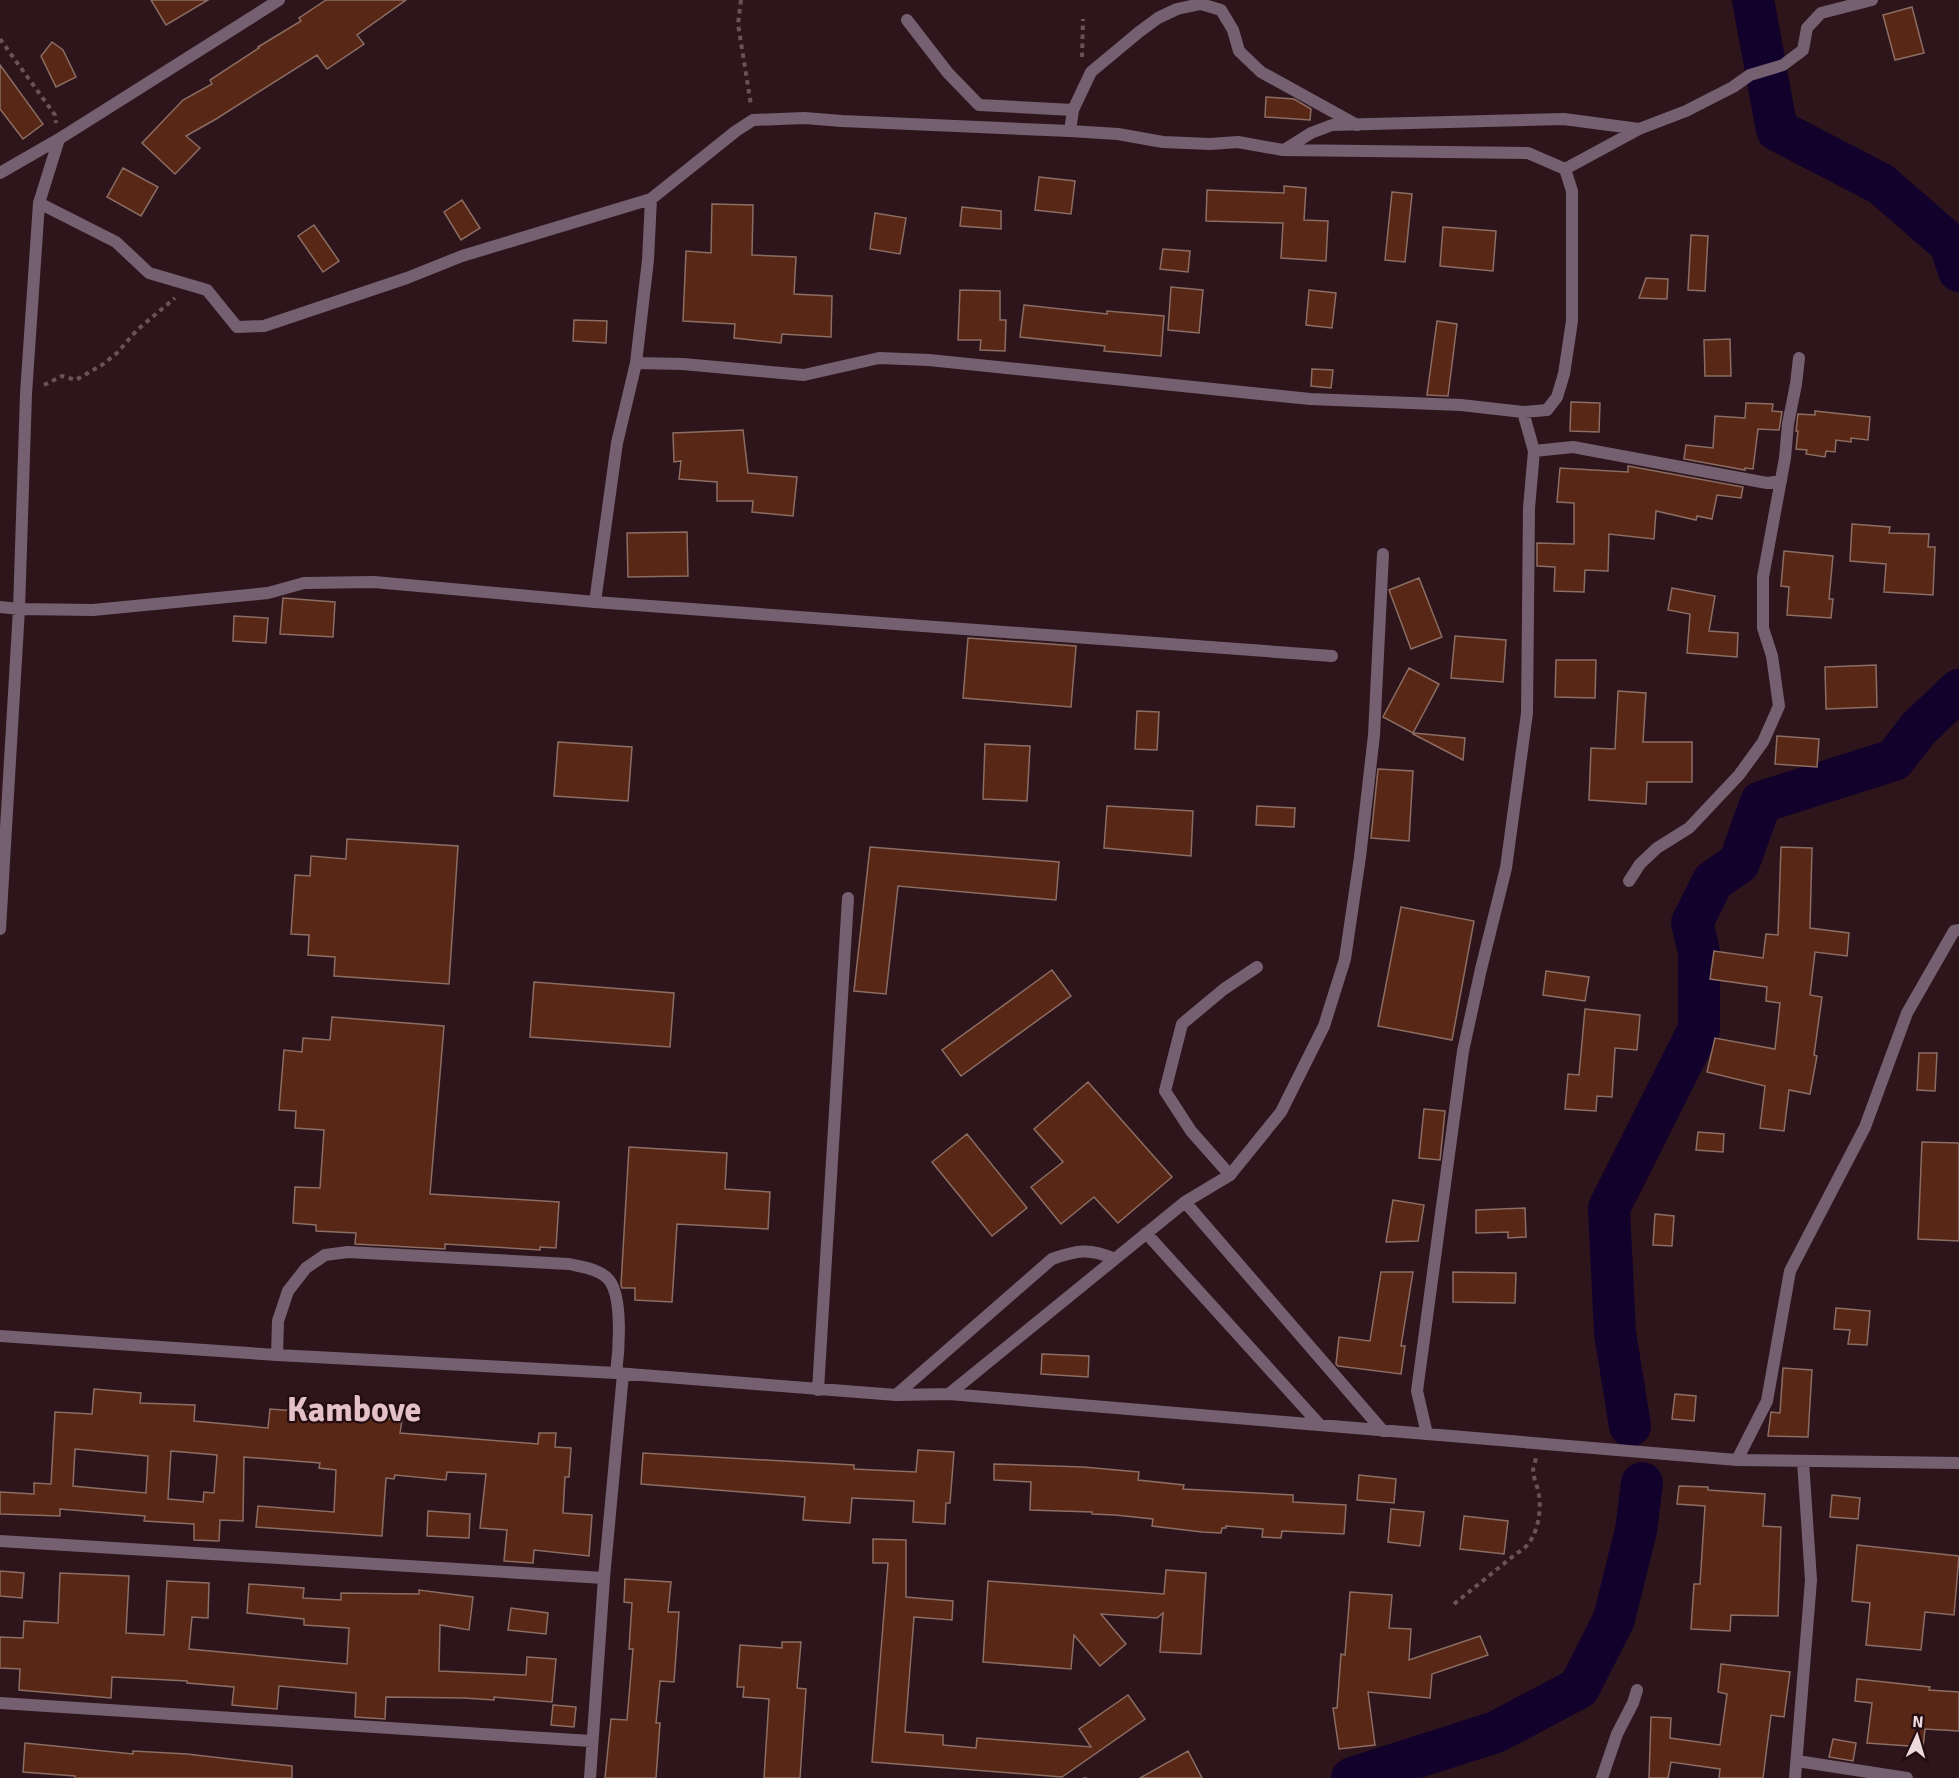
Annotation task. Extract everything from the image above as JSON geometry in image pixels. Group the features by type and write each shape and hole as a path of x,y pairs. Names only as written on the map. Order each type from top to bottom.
{"street":[{"path":"0,173 59,139 279,0"},
{"path":"1565,169 1639,129 1686,111 1733,87 1750,75 1783,65 1803,50 1807,28 1821,13 1872,0"},
{"path":"1070,131 1073,110 1091,72 1158,18 1177,9 1201,4 1221,10 1233,30 1239,51 1261,72 1357,125"},
{"path":"907,20 948,73 979,105 1073,110"},
{"path":"39,204 116,242 149,273 207,290 237,327 264,326 407,278 462,256 651,199 735,131 753,120 804,118 1070,131 1118,134 1163,142 1210,144 1238,142 1283,150 1528,153 1565,169 1572,191 1572,321 1564,374 1557,397 1547,410 1523,412 1461,405 1310,399 929,360 879,358 804,375 683,364 636,363"},
{"path":"1283,150 1311,133 1332,125 1564,119 1639,129"},
{"path":"0,929 19,609 26,394 39,204 59,139"},
{"path":"595,602 617,443 636,363 648,260 651,199"},
{"path":"1629,881 1640,864 1657,848 1689,828 1740,775 1763,742 1779,706 1772,656 1763,628 1762,577 1781,481 1799,358"},
{"path":"1427,1434 1417,1391 1461,1062 1506,868 1527,712 1529,508 1534,451 1523,412"},
{"path":"1534,451 1573,447 1767,483 1781,481"},
{"path":"949,1394 1185,1202 1230,1175 1281,1112 1324,1026 1345,959 1374,735 1383,554"},
{"path":"0,607 93,610 268,593 304,583 374,582 595,602 1332,656"},
{"path":"818,1389 848,898"},
{"path":"1737,1460 1767,1401 1790,1272 1865,1127 1907,1013 1954,931 1959,930"},
{"path":"1230,1175 1191,1131 1165,1091 1182,1024 1224,989 1257,967"},
{"path":"1185,1202 1383,1431"},
{"path":"1146,1233 1320,1425"},
{"path":"896,1395 1052,1259 1078,1250 1102,1253 1115,1258"},
{"path":"277,1355 278,1321 288,1291 306,1268 325,1255 348,1252 569,1264 594,1270 608,1279 618,1302 620,1374 590,1778"},
{"path":"0,1336 277,1355 620,1374 896,1395 949,1394 1737,1460 1959,1463"},
{"path":"1794,1778 1811,1580 1803,1461"},
{"path":"0,1541 604,1578"},
{"path":"1602,1778 1617,1734 1633,1703 1637,1689"},
{"path":"0,1703 591,1742"},
{"path":"1797,1761 1907,1778"}],"path":[{"path":"741,0 738,24 753,120"},
{"path":"0,39 55,115 59,139"},
{"path":"26,394 62,376 76,380 117,353 137,330 181,294 207,290"},
{"path":"1454,1604 1531,1543 1539,1513 1539,1496 1533,1472 1539,1443"}],"building":[{"path":"151,0 208,0 166,25"},
{"path":"326,0 406,0 357,35 364,44 327,69 317,55 186,136 200,148 175,174 142,143 183,100 212,84 210,80 301,21 299,18"},
{"path":"1912,7 1924,53 1895,60 1883,15"},
{"path":"52,42 63,50 76,77 56,87 41,56"},
{"path":"0,65 43,124 23,139 0,109"},
{"path":"1266,97 1294,99 1311,109 1310,120 1265,117"},
{"path":"123,168 158,187 141,216 107,197"},
{"path":"1039,177 1075,181 1071,214 1035,210"},
{"path":"1284,186 1306,188 1304,220 1328,221 1326,261 1281,258 1283,223 1206,221 1207,190 1284,193"},
{"path":"1392,192 1412,194 1405,262 1385,260"},
{"path":"462,200 480,228 461,240 444,212"},
{"path":"712,204 753,205 752,255 796,257 794,294 832,296 831,337 782,334 781,343 734,338 735,324 683,321 686,251 711,253"},
{"path":"962,207 1001,211 1001,229 960,226"},
{"path":"875,213 906,218 900,254 870,249"},
{"path":"314,225 339,261 323,272 298,236"},
{"path":"1443,227 1496,231 1493,271 1440,266"},
{"path":"1691,235 1708,236 1705,291 1688,290"},
{"path":"1163,249 1190,251 1188,272 1160,269"},
{"path":"1646,278 1668,279 1667,299 1639,298"},
{"path":"1171,287 1203,290 1199,333 1168,330"},
{"path":"960,290 1000,291 1000,320 1006,320 1005,351 980,350 981,340 958,340"},
{"path":"1309,290 1336,293 1332,328 1306,325"},
{"path":"1024,305 1107,314 1107,311 1164,316 1161,356 1104,351 1105,346 1020,337"},
{"path":"574,320 607,321 606,343 573,341"},
{"path":"1437,321 1457,324 1448,396 1427,395"},
{"path":"1730,339 1731,376 1705,376 1704,340"},
{"path":"1312,369 1333,370 1331,388 1311,386"},
{"path":"1571,402 1600,403 1599,432 1570,431"},
{"path":"1746,403 1773,404 1772,411 1782,412 1779,430 1758,429 1753,469 1745,468 1745,470 1684,459 1686,445 1713,448 1715,416 1745,418"},
{"path":"1815,411 1870,417 1868,440 1851,438 1851,442 1836,440 1835,452 1826,451 1825,457 1806,454 1807,450 1796,449 1798,414 1815,415"},
{"path":"743,430 748,473 797,477 793,516 752,512 753,501 717,501 717,482 679,479 681,461 674,462 673,433"},
{"path":"1628,466 1743,487 1741,498 1717,495 1712,519 1697,516 1696,520 1656,511 1654,539 1609,534 1608,571 1585,570 1584,592 1554,591 1555,567 1537,566 1537,543 1574,544 1574,503 1557,502 1560,468 1628,472"},
{"path":"1852,524 1890,527 1889,533 1929,534 1928,547 1935,547 1933,595 1884,592 1886,564 1850,561"},
{"path":"687,532 688,576 628,577 627,533"},
{"path":"1784,551 1833,556 1829,599 1833,599 1831,618 1787,615 1789,587 1781,586"},
{"path":"1419,578 1442,637 1411,649 1389,590"},
{"path":"1672,588 1715,596 1709,631 1738,633 1737,657 1687,653 1690,614 1668,610"},
{"path":"283,598 335,602 333,637 280,634"},
{"path":"234,616 268,618 266,643 233,641"},
{"path":"1455,636 1506,640 1503,682 1451,678"},
{"path":"968,638 1076,646 1071,707 963,698"},
{"path":"1556,660 1596,660 1595,698 1555,697"},
{"path":"1876,665 1877,707 1826,709 1825,667"},
{"path":"1409,668 1439,684 1413,733 1383,717"},
{"path":"1618,691 1646,693 1643,742 1692,742 1692,782 1647,782 1646,804 1589,800 1591,748 1615,749"},
{"path":"1137,711 1159,712 1157,750 1135,749"},
{"path":"1413,734 1465,738 1463,760"},
{"path":"1777,736 1819,739 1817,767 1775,764"},
{"path":"558,742 632,747 628,801 554,796"},
{"path":"985,744 1030,746 1027,801 983,799"},
{"path":"1378,769 1413,771 1409,841 1371,838"},
{"path":"1107,806 1193,811 1191,856 1104,848"},
{"path":"1257,806 1295,808 1294,827 1256,825"},
{"path":"347,839 458,846 449,984 334,976 335,957 308,955 309,935 291,934 295,875 310,876 311,856 346,859"},
{"path":"870,847 1059,862 1056,900 898,886 886,994 854,991"},
{"path":"1781,847 1812,848 1810,928 1849,933 1847,956 1815,952 1810,995 1822,997 1814,1055 1817,1056 1810,1094 1789,1090 1784,1131 1760,1128 1765,1086 1707,1072 1715,1038 1775,1049 1780,1003 1766,1001 1767,987 1710,979 1714,951 1763,958 1766,934 1778,935"},
{"path":"1401,907 1474,921 1452,1040 1378,1026"},
{"path":"1052,970 1071,996 961,1076 942,1050"},
{"path":"1546,971 1589,977 1585,1001 1543,995"},
{"path":"534,982 674,993 670,1047 530,1037"},
{"path":"1585,1009 1640,1015 1637,1050 1615,1048 1612,1097 1597,1096 1596,1111 1565,1109 1568,1074 1579,1075"},
{"path":"332,1017 444,1026 430,1194 559,1202 556,1248 540,1247 540,1250 445,1244 445,1249 355,1244 356,1233 316,1231 316,1225 293,1223 295,1187 320,1188 324,1130 295,1128 296,1111 279,1110 284,1050 302,1052 303,1038 330,1040"},
{"path":"1919,1053 1937,1053 1935,1091 1917,1090"},
{"path":"1088,1082 1172,1177 1118,1223 1094,1197 1061,1224 1031,1187 1063,1162 1034,1129"},
{"path":"1424,1109 1445,1111 1440,1160 1419,1158"},
{"path":"1698,1132 1724,1134 1723,1152 1696,1150"},
{"path":"967,1134 1027,1208 992,1236 932,1162"},
{"path":"1922,1142 1959,1143 1959,1241 1918,1239"},
{"path":"629,1147 727,1153 725,1189 770,1192 768,1229 677,1224 672,1302 635,1300 635,1288 622,1288 621,1285"},
{"path":"1393,1200 1424,1205 1418,1241 1386,1242"},
{"path":"1525,1208 1526,1237 1508,1238 1508,1232 1476,1233 1476,1210"},
{"path":"1655,1214 1674,1216 1672,1246 1653,1245"},
{"path":"1381,1272 1413,1272 1401,1346 1405,1346 1401,1374 1336,1364 1339,1337 1370,1341"},
{"path":"1453,1272 1516,1273 1515,1303 1453,1302"},
{"path":"1836,1308 1870,1311 1867,1345 1848,1344 1850,1330 1834,1329"},
{"path":"1042,1354 1089,1356 1088,1377 1041,1374"},
{"path":"1783,1368 1812,1370 1808,1437 1768,1436 1771,1412 1780,1413"},
{"path":"94,1389 141,1393 140,1403 195,1405 194,1421 268,1428 270,1409 324,1413 324,1409 349,1410 349,1414 402,1420 400,1433 538,1444 539,1433 556,1433 555,1447 571,1448 569,1477 565,1477 563,1513 592,1515 589,1556 534,1550 533,1563 504,1561 507,1530 480,1528 486,1474 447,1472 446,1480 395,1475 394,1479 386,1478 382,1536 256,1527 258,1506 334,1512 336,1470 319,1468 320,1463 244,1457 243,1521 220,1520 219,1541 194,1540 194,1524 144,1521 145,1516 60,1509 60,1516 0,1514 0,1492 34,1494 34,1483 51,1484 55,1412 92,1414","holes":["75,1449 148,1456 146,1493 73,1486","171,1451 217,1455 214,1493 204,1492 203,1502 168,1499"]},
{"path":"1675,1394 1696,1396 1694,1421 1672,1419"},
{"path":"918,1450 954,1452 950,1503 946,1503 945,1524 913,1522 914,1501 852,1498 850,1523 803,1520 805,1497 641,1484 643,1453 854,1465 854,1469 916,1472"},
{"path":"994,1464 1083,1467 1139,1472 1138,1480 1184,1485 1183,1489 1293,1495 1293,1502 1346,1505 1344,1534 1282,1531 1281,1538 1262,1537 1263,1529 1226,1526 1222,1528 1221,1533 1202,1532 1152,1526 1153,1519 1092,1514 1092,1512 1030,1510 1031,1482 994,1480"},
{"path":"1359,1475 1396,1479 1394,1503 1357,1500"},
{"path":"1679,1486 1765,1494 1763,1526 1781,1527 1778,1616 1731,1615 1730,1631 1691,1629 1694,1584 1700,1584 1705,1506 1677,1504"},
{"path":"1832,1495 1860,1498 1858,1519 1830,1517"},
{"path":"1391,1509 1424,1512 1420,1546 1388,1542"},
{"path":"428,1511 470,1514 469,1538 427,1536"},
{"path":"1464,1516 1508,1521 1504,1554 1460,1549"},
{"path":"873,1539 906,1540 906,1597 953,1601 952,1620 914,1617 905,1732 943,1735 943,1745 976,1748 977,1738 1091,1747 1079,1729 1128,1695 1145,1719 1062,1777 872,1762 888,1563 873,1563"},
{"path":"1857,1545 1959,1556 1954,1615 1925,1612 1921,1650 1866,1645 1870,1603 1852,1601"},
{"path":"1166,1570 1206,1573 1201,1654 1160,1652 1163,1613 1157,1618 1101,1614 1126,1644 1100,1666 1074,1635 1071,1669 983,1662 988,1581 1164,1594"},
{"path":"0,1571 24,1573 22,1598 0,1596"},
{"path":"60,1573 129,1576 126,1633 164,1635 167,1581 209,1583 208,1618 192,1617 189,1649 347,1664 349,1628 304,1625 304,1619 247,1613 249,1584 304,1588 303,1598 341,1600 341,1593 419,1594 419,1590 473,1597 469,1630 440,1625 439,1671 526,1675 527,1657 556,1659 552,1702 494,1697 494,1700 386,1697 385,1719 355,1717 356,1693 279,1686 277,1709 232,1705 234,1687 187,1683 187,1681 112,1677 111,1698 19,1690 20,1669 0,1668 0,1637 23,1638 24,1621 58,1623"},
{"path":"625,1579 671,1582 668,1612 679,1612 674,1682 660,1681 656,1723 660,1723 656,1778 605,1778 611,1719 627,1720 633,1649 629,1649 632,1603 624,1602"},
{"path":"1350,1592 1392,1595 1389,1628 1411,1629 1409,1660 1480,1636 1488,1655 1432,1674 1430,1698 1368,1692 1375,1745 1339,1749 1333,1708 1337,1708 1341,1654 1345,1655"},
{"path":"511,1608 548,1613 546,1634 508,1630"},
{"path":"782,1642 801,1642 797,1688 806,1689 800,1778 764,1778 769,1699 743,1697 744,1687 737,1687 740,1645 782,1648"},
{"path":"1721,1664 1790,1672 1784,1717 1771,1715 1763,1778 1719,1778 1720,1769 1671,1762 1668,1778 1649,1778 1651,1717 1671,1718 1670,1738 1720,1745 1727,1694 1718,1692"},
{"path":"1857,1679 1930,1687 1929,1690 1959,1692 1959,1731 1925,1729 1923,1747 1867,1743 1872,1703 1855,1701"},
{"path":"553,1705 576,1707 574,1727 551,1725"},
{"path":"1833,1739 1856,1743 1853,1761 1829,1757"},
{"path":"25,1743 133,1754 133,1751 187,1754 292,1766 292,1778 75,1778 75,1776 23,1772"},
{"path":"1188,1751 1202,1778 1140,1778"}],"waterway":[{"path":"1753,0 1777,130 1881,184 1950,244 1959,271"},
{"path":"1630,1426 1615,1333 1609,1208 1699,1029 1699,952 1692,923 1713,881 1739,863 1761,802 1894,760 1919,728 1959,690"},
{"path":"1352,1778 1496,1732 1579,1688 1614,1619 1636,1530 1642,1483"}],"district":[{"name":"Kambove","path":"354,1410"}]}
